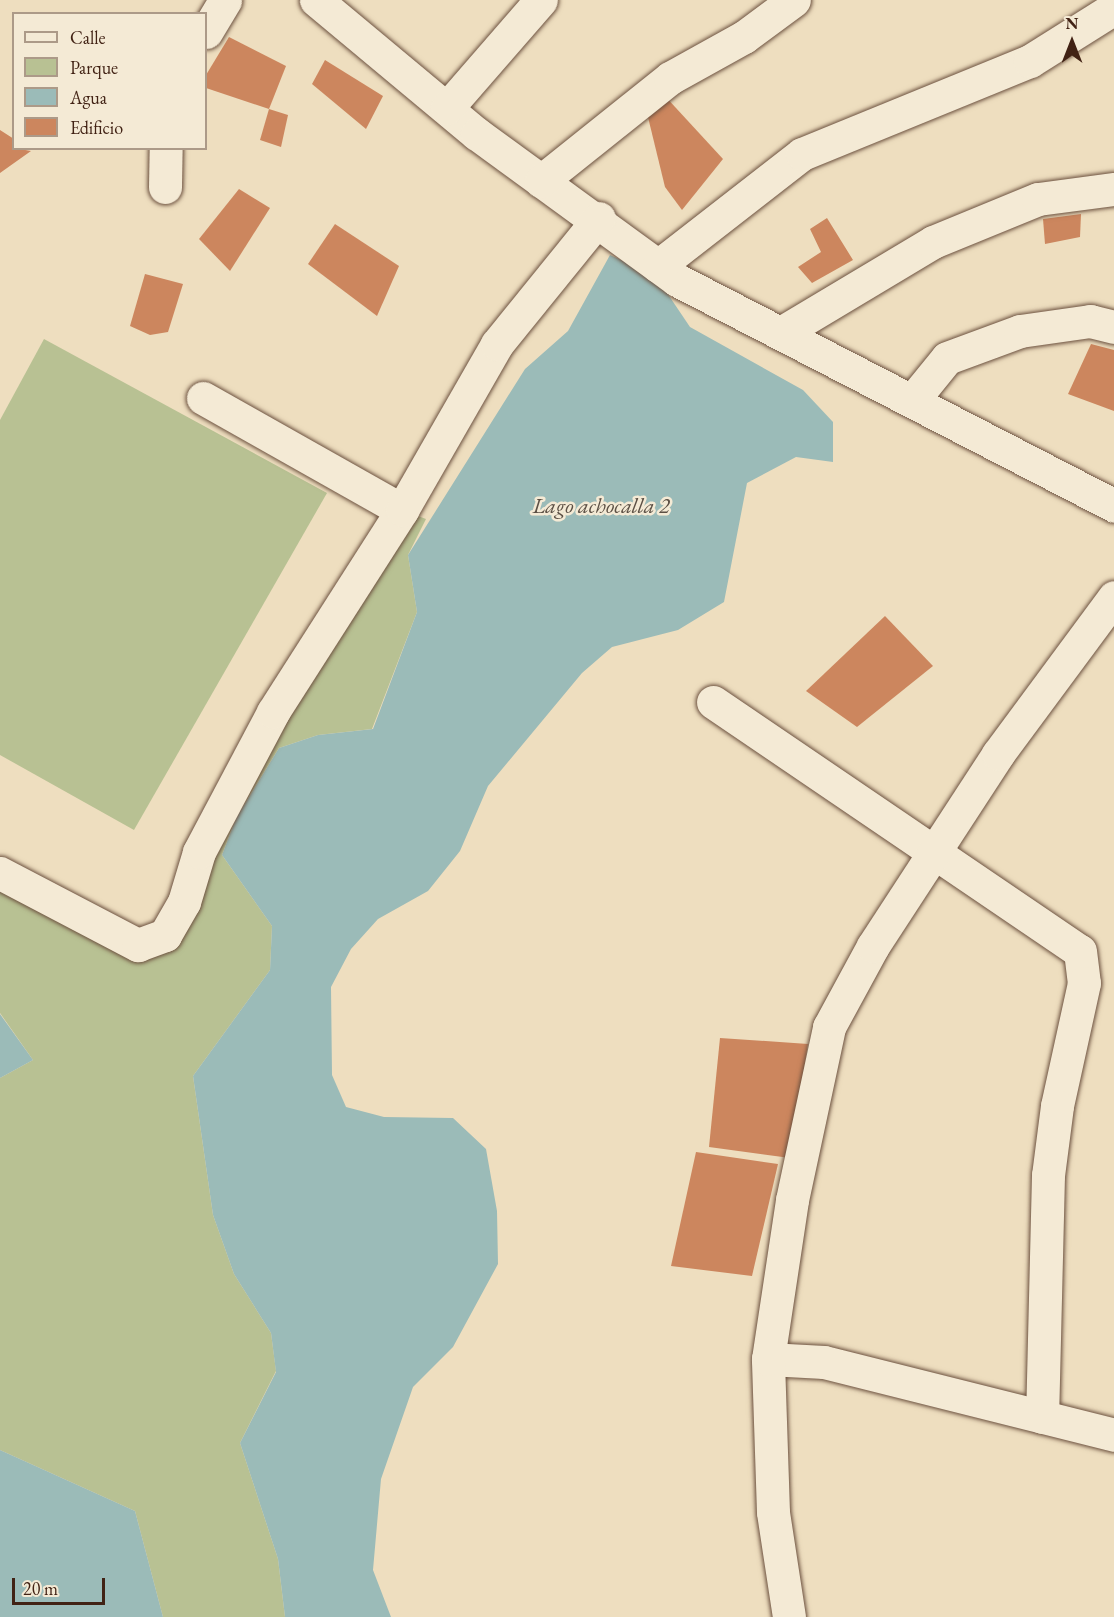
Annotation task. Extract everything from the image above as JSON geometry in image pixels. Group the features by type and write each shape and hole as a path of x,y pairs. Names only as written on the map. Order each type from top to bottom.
{"street":[{"path":"207,30 225,0"},
{"path":"316,0 447,108 541,181 599,218 658,266 781,333 1114,506"},
{"path":"447,108 542,0"},
{"path":"541,181 670,78 744,37 794,0"},
{"path":"658,266 802,154 1030,61 1114,8"},
{"path":"165,187 166,150"},
{"path":"781,333 933,242 1038,199 1114,189"},
{"path":"0,873 138,945 165,935 184,902 199,852 273,712 402,510 497,344 599,218"},
{"path":"912,401 947,358 1020,331 1090,321 1114,327"},
{"path":"203,398 402,510"},
{"path":"789,1617 773,1512 768,1359 792,1200 829,1027 873,946 938,851 998,754 1114,597"},
{"path":"713,702 1075,944 1084,960 1048,1175 1042,1417"},
{"path":"768,1359 824,1362 1114,1435"}],"green space":[{"path":"44,339 327,493 134,830 0,755 0,420"},
{"path":"402,510 426,519 408,555 417,612 372,729 318,735 279,748 236,818 222,855 272,926 270,970 193,1076 213,1215 234,1274 271,1333 276,1371 240,1443 278,1559 285,1617 163,1617 135,1511 0,1450 0,1078 33,1060 0,1013 0,873 119,937 165,935"}],"water":[{"name":"Lago achocalla 2","path":"610,255 655,275 690,327 803,390 833,422 833,462 796,457 747,483 724,602 678,630 612,647 582,673 488,786 460,851 428,891 378,919 351,949 331,987 332,1075 346,1107 384,1117 453,1118 486,1149 497,1211 498,1264 453,1347 413,1387 381,1479 373,1570 391,1617 285,1617 278,1559 240,1443 276,1372 271,1333 234,1274 213,1215 193,1076 270,970 272,926 222,855 236,818 279,748 318,735 373,729 417,612 408,555 525,369 568,331"},
{"path":"0,1014 33,1060 0,1078"},
{"path":"0,1450 135,1511 163,1617 0,1617"}],"building":[{"path":"229,37 286,66 269,109 207,88 207,73"},
{"path":"325,60 383,96 366,129 312,84"},
{"path":"664,95 723,159 682,210 665,187 646,109"},
{"path":"269,109 288,115 281,147 260,140"},
{"path":"0,130 12,138 12,150 31,151 0,173"},
{"path":"239,189 270,208 230,271 199,239"},
{"path":"1081,214 1080,237 1045,244 1043,219"},
{"path":"827,218 853,260 812,283 798,267 821,252 810,229"},
{"path":"335,224 399,266 377,316 308,264"},
{"path":"145,274 183,284 168,332 150,335 130,326"},
{"path":"1091,344 1114,350 1114,411 1068,394"},
{"path":"885,616 933,666 857,727 806,691"},
{"path":"720,1038 808,1044 790,1158 709,1147"},
{"path":"696,1152 778,1164 752,1276 671,1266"}]}
